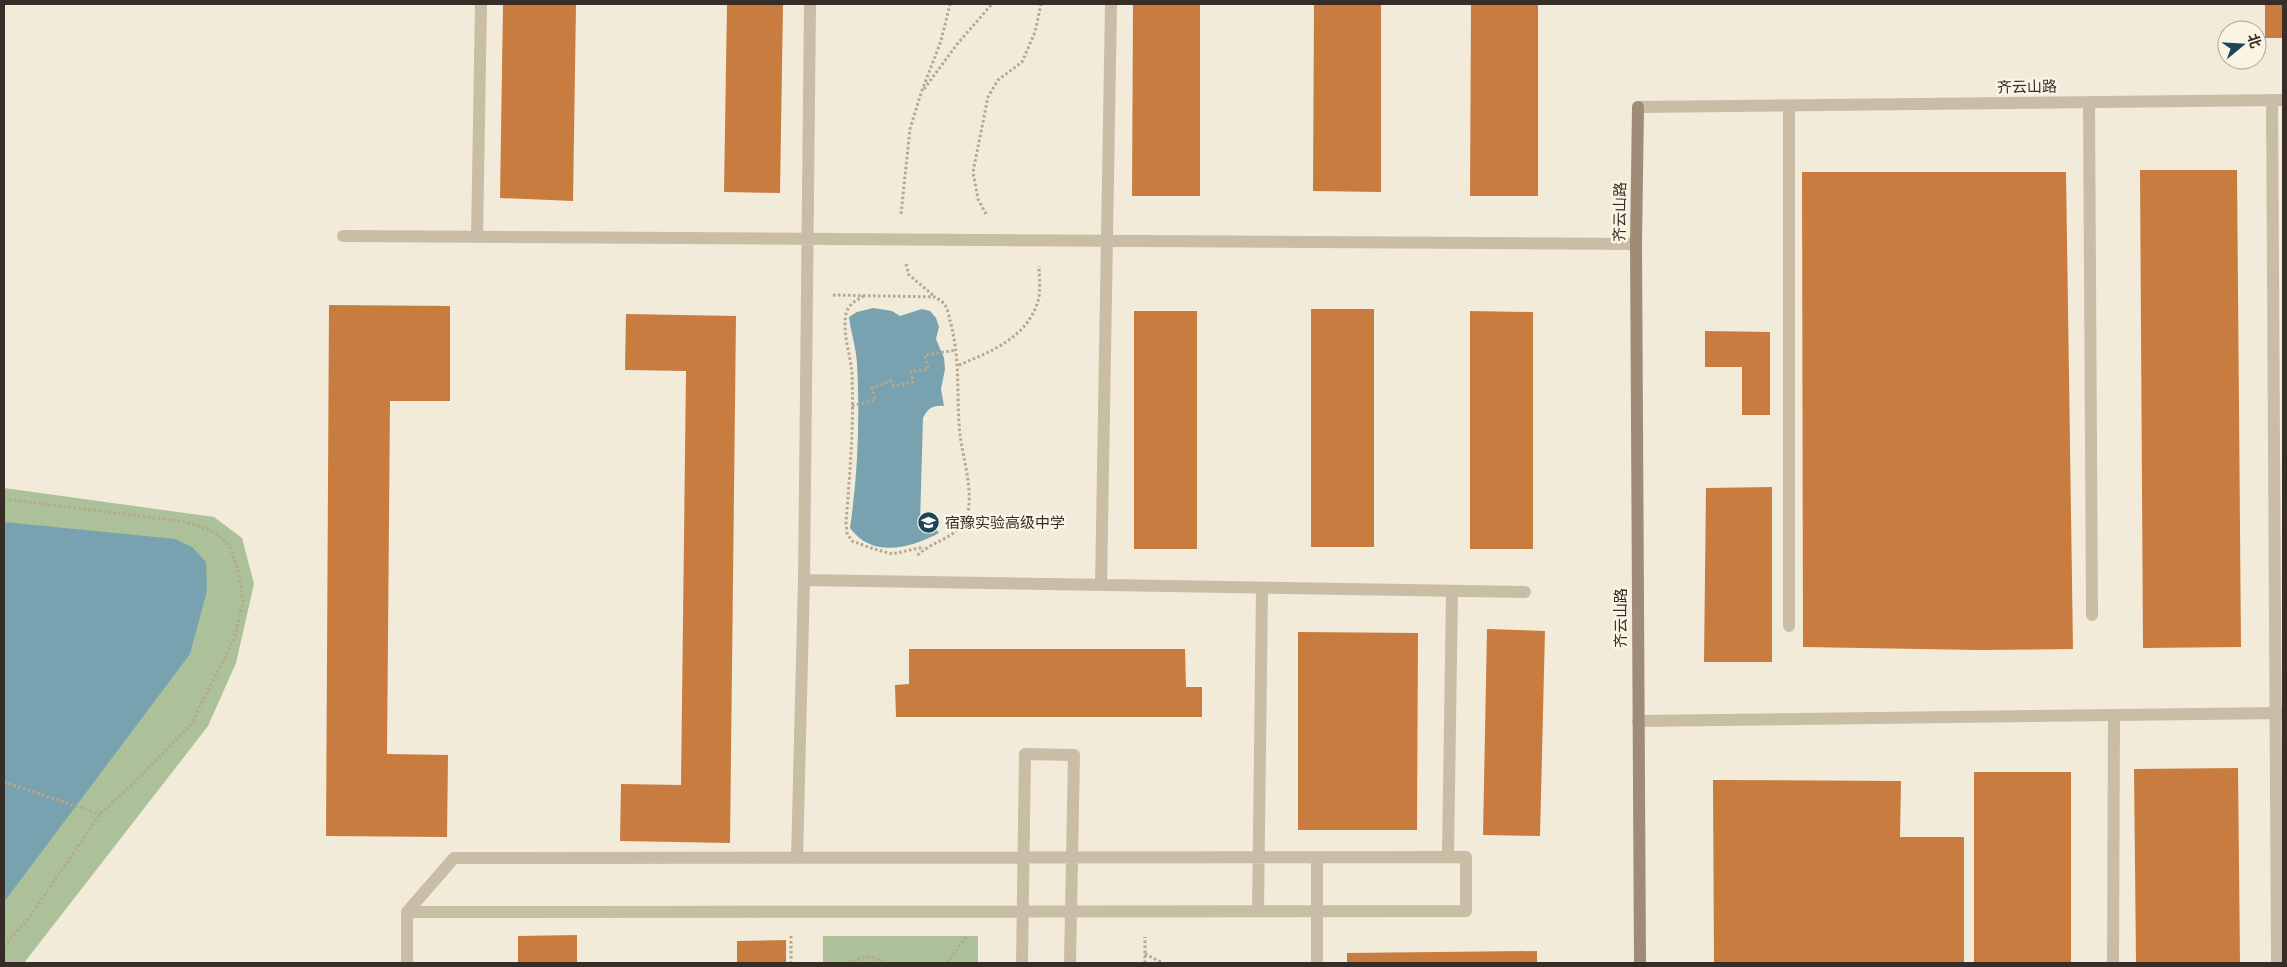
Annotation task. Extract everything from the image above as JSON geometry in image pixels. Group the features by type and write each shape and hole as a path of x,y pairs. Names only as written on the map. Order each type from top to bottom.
{"street":[{"path":"477,237 481,4"},
{"path":"797,858 804,580 810,4"},
{"path":"1101,585 1111,4"},
{"path":"2277,101 2279,713 2277,963"},
{"name":"齐云山路","path":"1640,963 1636,244 1638,107 2277,101"},
{"path":"2089,103 2092,615"},
{"path":"1789,106 1789,626"},
{"path":"343,236 1636,244"},
{"path":"804,580 1525,592"},
{"path":"1258,911 1262,588"},
{"path":"1448,857 1452,591"},
{"path":"1638,720 2279,713"},
{"path":"2113,963 2114,715"},
{"path":"1022,963 1025,754 1074,755 1070,963"},
{"path":"407,912 1466,911 1466,858 454,858 407,912 407,963"},
{"path":"1317,858 1317,963"}],"path":[{"path":"865,296 853,302 846,312 844,328 850,356 852,406 847,534 852,541 892,554 926,546 957,532 966,517 969,494 967,469 960,435 959,365 946,305 909,274 899,239 910,129 921,93 941,41 950,4"},
{"path":"921,93 958,42 992,4"},
{"path":"1000,240 978,199 973,172 988,97 998,80 1022,62 1035,32 1041,4"},
{"path":"959,365 990,352 1018,334 1032,316 1039,300 1040,241"},
{"path":"807,295 935,297"},
{"path":"852,406 875,400 872,388 891,381 894,386 913,382 911,372 928,369 925,355 956,350"},
{"path":"4,499 186,522 215,532 230,547 237,566 242,601 234,639 191,724 143,774 100,814 31,914 4,946"},
{"path":"904,582 916,556 926,546"},
{"path":"4,782 100,814"},
{"path":"1145,954 1163,963"},
{"path":"848,963 865,956 884,963"}],"green space":[{"path":"4,488 214,517 242,538 254,584 236,663 208,726 24,963 4,963"},
{"path":"823,936 978,936 978,963 823,963"}],"water":[{"path":"873,308 892,311 900,316 922,309 930,311 936,318 939,327 936,339 944,358 945,369 941,389 944,406 931,408 923,418 920,522 936,529 939,533 916,543 892,548 870,544 859,538 850,528 857,466 858,383 856,357 849,317 857,312"},
{"path":"4,522 175,539 192,547 206,562 207,591 190,654 4,902"}],"building":[{"path":"503,4 576,4 573,201 500,198"},
{"path":"727,4 783,4 780,193 724,192"},
{"path":"1133,4 1200,4 1200,196 1132,196"},
{"path":"1314,4 1381,4 1381,192 1313,191"},
{"path":"1471,4 1538,4 1538,196 1470,196"},
{"path":"2265,4 2283,4 2283,38 2267,38 2267,20 2265,20"},
{"path":"2140,170 2237,170 2241,647 2143,648"},
{"path":"1802,172 2066,172 2073,649 1979,650 1803,647"},
{"path":"329,305 450,306 450,401 390,401 387,754 448,755 447,837 326,836"},
{"path":"1311,309 1374,309 1374,547 1311,547"},
{"path":"1134,311 1197,311 1197,549 1134,549"},
{"path":"1470,311 1533,312 1533,549 1470,549"},
{"path":"626,314 736,316 730,843 620,841 621,784 681,785 686,371 625,370"},
{"path":"1705,331 1770,332 1770,415 1742,415 1742,367 1705,367"},
{"path":"1772,487 1772,662 1704,662 1706,488"},
{"path":"1487,629 1545,631 1540,836 1483,835"},
{"path":"1298,632 1418,633 1417,830 1298,830"},
{"path":"909,649 1185,649 1186,687 1202,687 1202,717 896,717 895,685 909,684"},
{"path":"2238,768 2240,963 2136,963 2134,769"},
{"path":"1974,772 2071,772 2071,963 1974,963"},
{"path":"1713,780 1901,781 1900,837 1964,837 1964,963 1714,963"},
{"path":"577,935 577,963 518,963 518,936"},
{"path":"786,940 786,963 737,963 737,941"},
{"path":"1537,951 1537,963 1347,963 1347,953"}],"place":[{"name":"宿豫实验高级中学","path":"929,523"}]}
